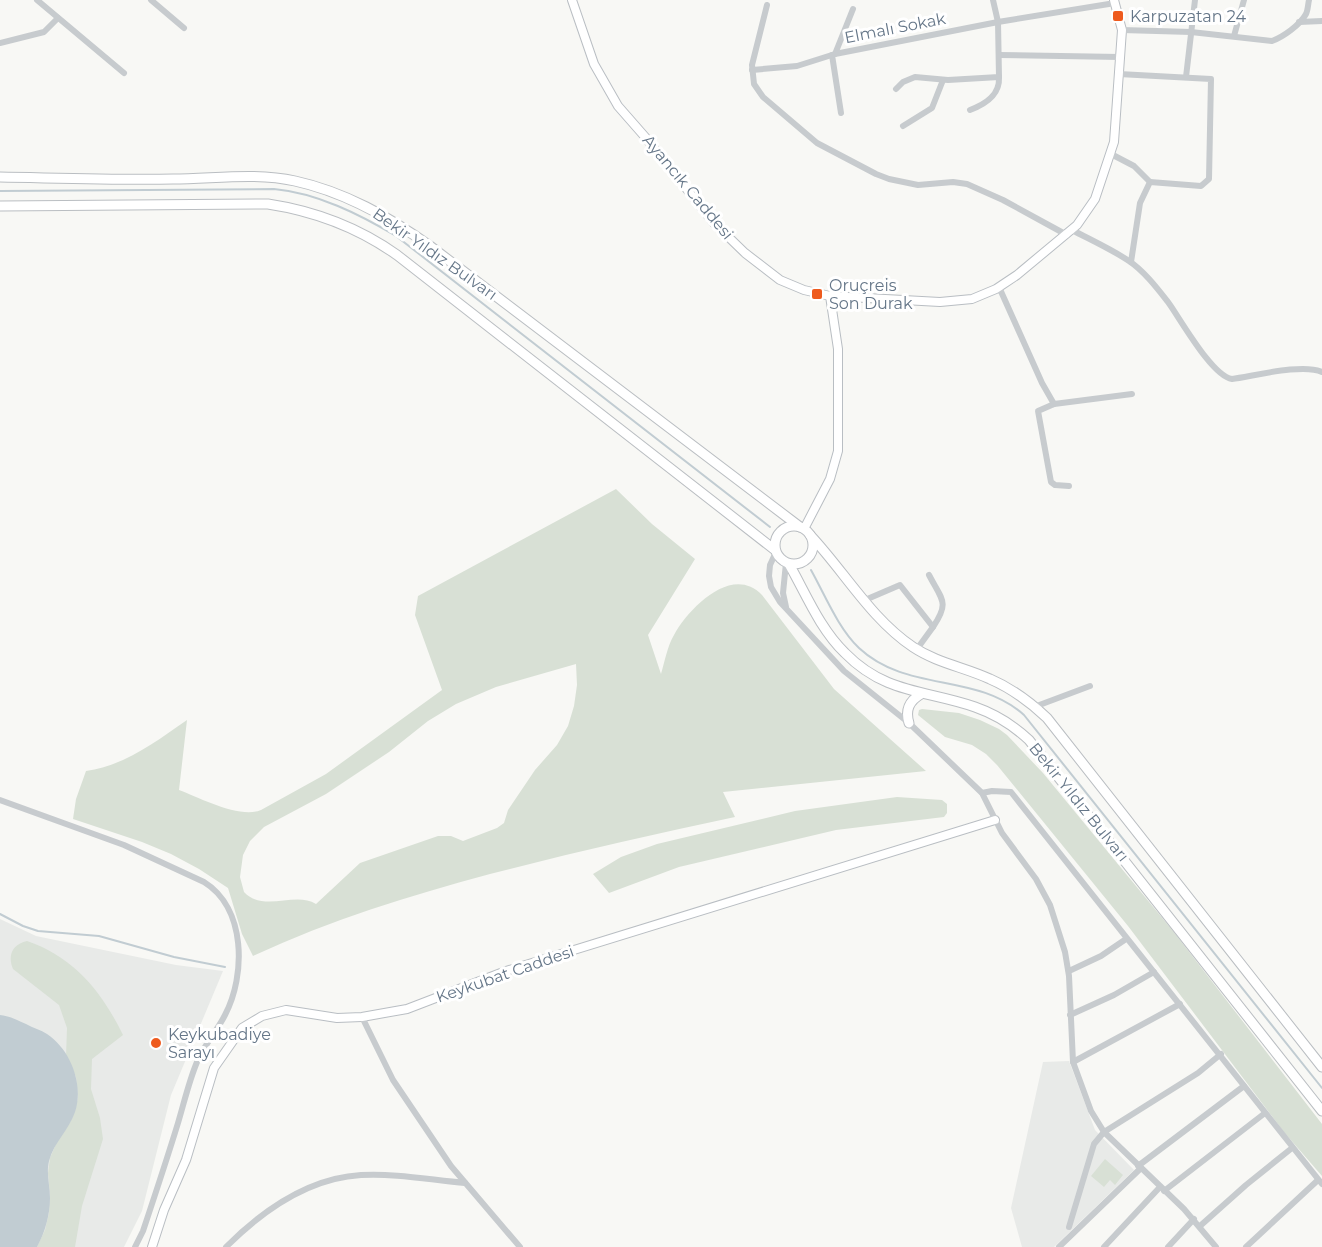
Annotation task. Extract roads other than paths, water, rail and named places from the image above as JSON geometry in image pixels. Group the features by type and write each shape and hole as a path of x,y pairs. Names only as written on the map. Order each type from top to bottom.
{"main road":[{"name":"Bekir Yıldız Bulvarı","path":"0,177 161,179 275,177 320,188 365,205 396,222 804,530 892,631 917,650 945,664 979,674 999,683 1034,707 1054,726 1322,1067"},
{"name":"Bekir Yıldız Bulvarı","path":"0,206 268,204 305,212 342,225 397,255 775,551"},
{"path":"787,527 804,530 813,547 810,555 801,563 788,563 775,551 776,539 787,527"},
{"name":"Bekir Yıldız Bulvarı","path":"788,563 824,627 846,654 863,669 883,681 988,712 1006,722 1029,740 1322,1111"},
{"path":"909,723 908,707 921,694"}],"street":[{"path":"36,0 124,73"},
{"path":"151,0 184,28"},
{"name":"Ayancık Caddesi","path":"572,0 594,64 618,106 713,222 746,253 780,280 830,297 947,302 972,298 999,287 1031,266 1069,232 1092,204 1114,142 1122,30 1114,2"},
{"path":"970,110 993,96 999,86 998,22 993,0"},
{"path":"1186,78 1195,0"},
{"path":"1234,36 1244,0"},
{"path":"1122,30 1191,32 1234,36 1264,42 1272,41 1280,38 1299,22 1306,14 1309,0"},
{"name":"Elmalı Sokak","path":"752,70 797,66 833,54 1114,2"},
{"path":"767,5 758,33 752,70 754,84 759,93 817,143 876,174 918,185 953,182 968,184 1131,262 1162,295 1205,355 1224,377 1232,379 1291,369 1322,372"},
{"path":"841,113 833,54 853,9"},
{"path":"0,43 44,32 58,18"},
{"path":"1299,22 1322,21"},
{"path":"999,54 1120,57"},
{"path":"1111,154 1134,166 1150,182 1201,186 1209,179 1211,79 1119,74"},
{"path":"896,89 911,78 943,80 999,77"},
{"path":"903,126 932,108 943,80"},
{"path":"1131,262 1140,203 1150,182"},
{"path":"999,287 1042,383 1054,404"},
{"path":"804,530 830,479 838,451 838,350 830,297"},
{"path":"1069,486 1055,485 1051,482 1037,415 1040,409 1054,404 1132,394"},
{"path":"775,551 770,565 770,582 777,598 844,671 909,723 982,793 1008,843 1036,879 1046,897 1062,940 1069,971 1073,1062 1091,1111 1104,1132 1194,1219 1216,1247"},
{"path":"788,563 783,593 788,610"},
{"path":"917,650 942,614 943,604 929,575"},
{"path":"865,600 900,585 933,627"},
{"path":"1034,707 1090,687"},
{"path":"982,793 1011,792 1126,939 1221,1054 1320,1182 1246,1247"},
{"path":"0,800 124,845 204,882 223,900 234,925 239,968 226,1013 197,1060 143,1232 135,1247"},
{"name":"Keykubat Caddesi","path":"152,1247 164,1210 186,1160 214,1068 242,1028 262,1016 286,1010 337,1018 362,1017 407,1009 506,971 995,820"},
{"path":"1069,971 1101,956 1126,939"},
{"path":"1070,1015 1107,999 1154,972"},
{"path":"1073,1062 1180,1004"},
{"path":"362,1017 393,1080 451,1166 520,1247"},
{"path":"1069,1227 1094,1144 1104,1132 1198,1073 1221,1054"},
{"path":"1059,1247 1139,1167 1244,1086"},
{"path":"1104,1247 1162,1189 1265,1113"},
{"path":"1200,1226 1292,1148"},
{"path":"226,1247 284,1201 334,1179 382,1175 466,1184"},
{"path":"1168,1247 1194,1219"}],"waterway":[{"path":"0,191 274,189 306,195 337,206 396,236 770,527"},
{"path":"811,570 832,611 851,640 878,662 920,678 985,693 1005,702 1024,715 1322,1088"},
{"path":"0,914 38,931 99,936 174,957 225,967"}],"place":[{"name":"Karpuzatan 24","path":"1118,16"},
{"name":"Oruçreis Son Durak","path":"817,294"},
{"name":"Keykubadiye Sarayı","path":"156,1043"}]}
